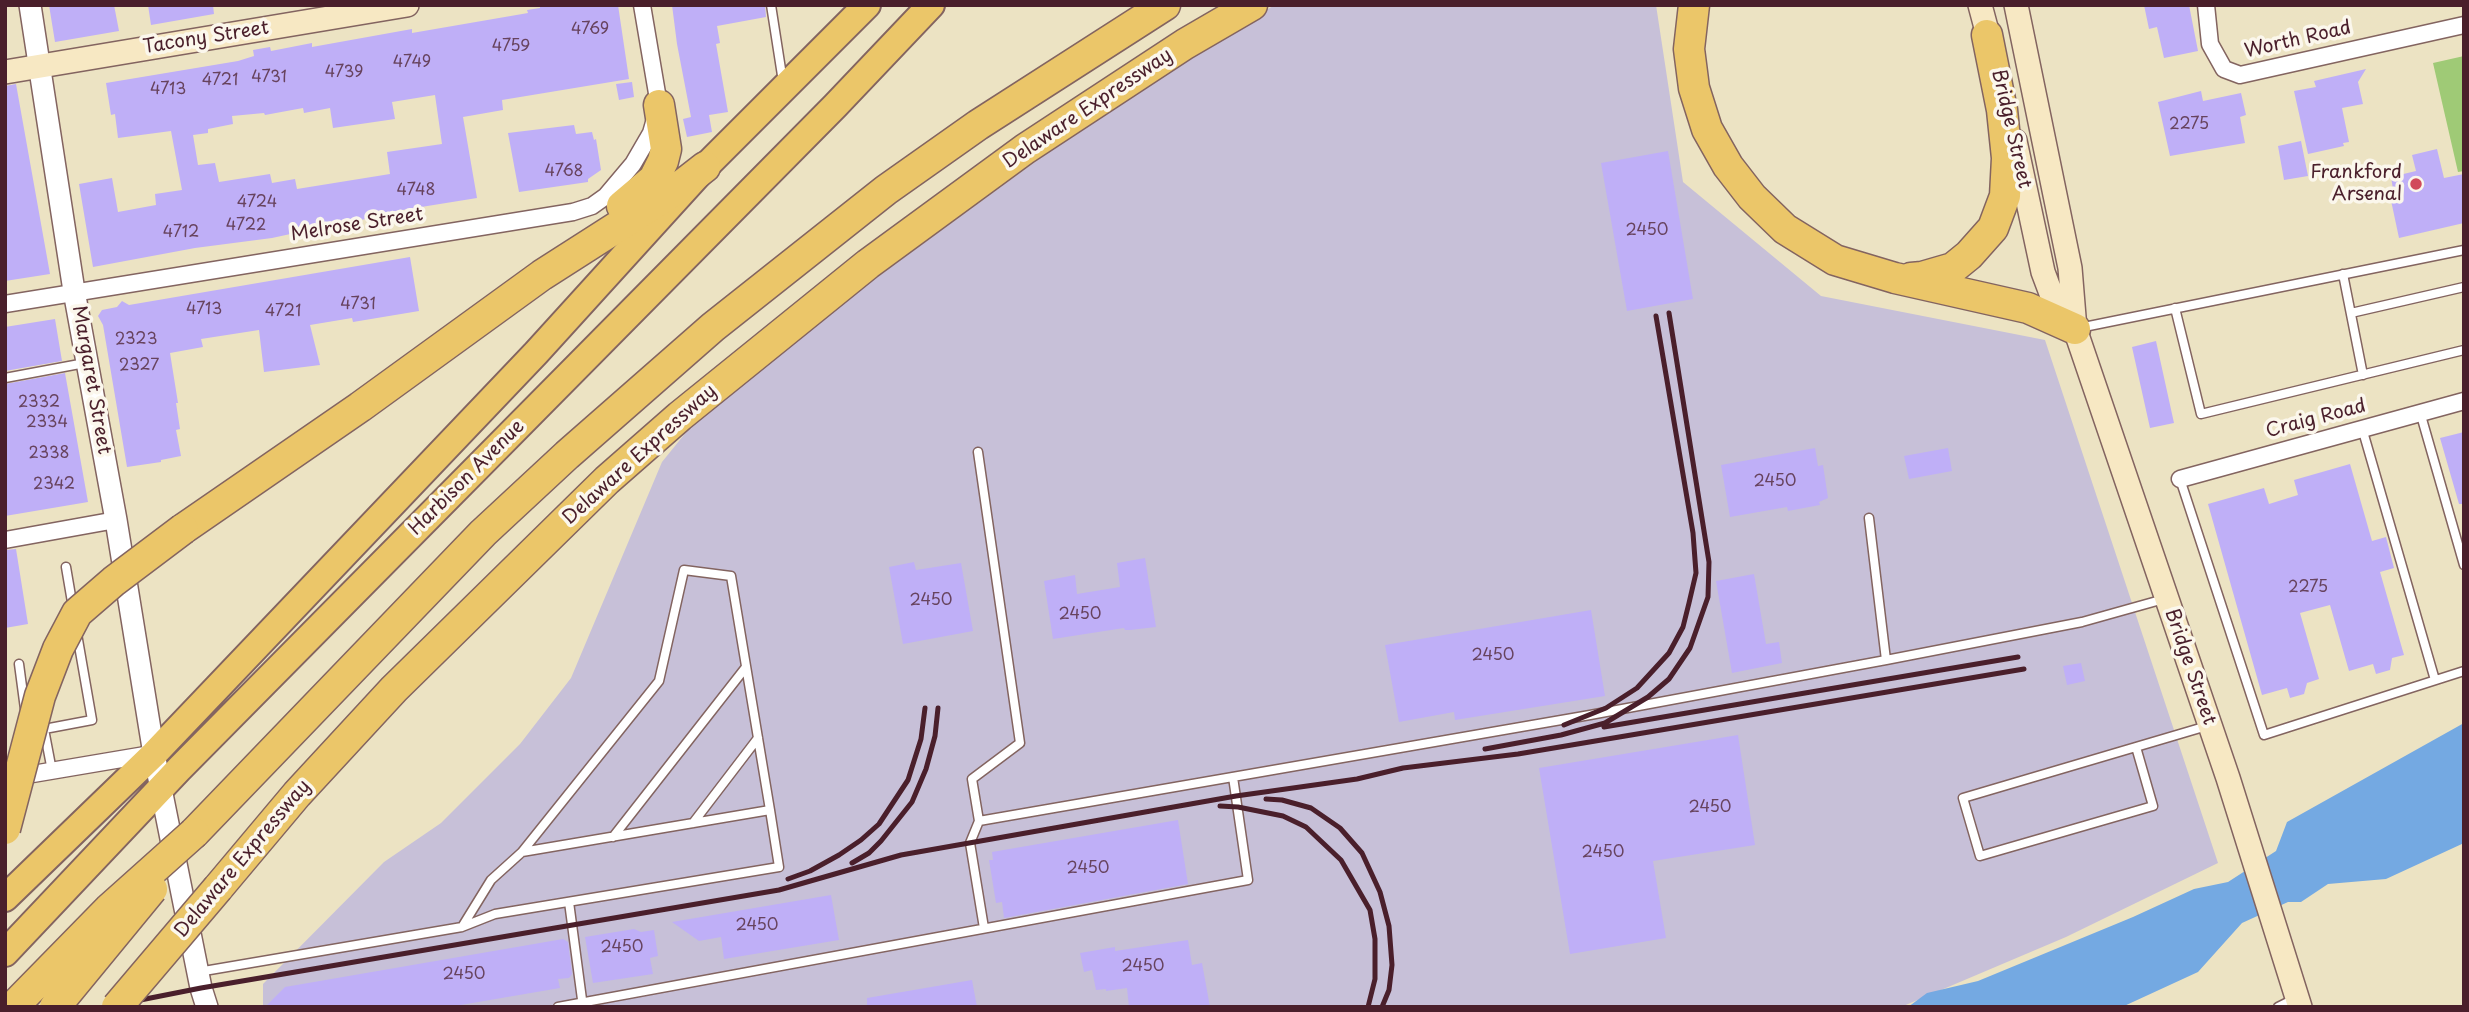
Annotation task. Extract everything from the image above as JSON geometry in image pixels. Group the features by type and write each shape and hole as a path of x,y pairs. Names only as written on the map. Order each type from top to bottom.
{"highway":[{"path":"13,1007 109,909 194,833 483,533 713,327 886,190 978,125 1165,5"},
{"name":"Delaware Expressway","path":"117,1007 297,794 394,689 607,480 680,416 935,214 1024,149 1185,44 1252,5"},
{"path":"1694,5 1689,49 1694,88 1707,129 1728,166 1752,197 1785,229 1835,260 1895,278 2028,308 2075,329"},
{"path":"1895,278 1922,277 1953,268 1975,249 1993,228 2005,196 2007,158 2002,110 1987,35"},
{"path":"542,275 654,179 666,149 659,105"},
{"path":"5,829 40,696 58,649 77,613 183,529 360,407 542,275 678,188 705,167"},
{"path":"55,1007 131,916 194,833"},
{"path":"136,1007 218,888"}],"main road":[{"name":"Tacony Street","path":"5,72 407,5"},
{"name":"Harbison Avenue","path":"5,898 154,754 536,353 705,167 867,5"},
{"name":"Harbison Avenue","path":"5,953 160,789 931,5"},
{"path":"902,37 951,5"},
{"name":"Bridge Street","path":"1980,5 2010,113 2043,272 2052,296 2075,329"},
{"name":"Bridge Street","path":"2015,5 2070,268 2075,329 2228,778 2284,957 2292,1004"}],"street":[{"name":"Margaret Street","path":"30,5 74,291 116,520 160,789 207,1007"},
{"path":"642,5 659,105"},
{"name":"Worth Road","path":"2206,5 2210,44 2224,69 2240,75 2464,24"},
{"name":"Melrose Street","path":"5,304 573,212 592,206 621,181 651,133 659,105"},
{"name":"Craig Road","path":"2180,479 2464,401"},
{"path":"5,540 116,520"},
{"path":"5,779 154,754"}],"lane":[{"path":"771,5 784,88"},
{"path":"2075,329 2464,250"},
{"path":"2343,274 2363,375"},
{"path":"2351,313 2464,288"},
{"path":"2175,308 2201,414 2464,350"},
{"path":"5,378 88,363"},
{"path":"2420,412 2464,565"},
{"path":"2362,428 2435,680"},
{"path":"978,452 1020,743 972,779 979,821 970,844 984,928"},
{"path":"2180,479 2264,735 2464,671"},
{"path":"1869,518 1886,660"},
{"path":"19,664 27,732 92,720 66,567"},
{"path":"198,972 462,927 495,914 779,867 732,576 684,570 659,681 522,852 491,880 462,927"},
{"path":"979,821 1590,715 1886,660 2082,622 2167,598"},
{"path":"613,837 746,667"},
{"path":"2136,747 2153,806 1980,856 1963,798 2136,747 2210,726"},
{"path":"44,729 52,771"},
{"path":"693,823 758,738"},
{"path":"558,1007 1248,880 1233,777"},
{"path":"522,852 770,810"},
{"path":"569,902 582,1004"}],"shaded area":[{"path":"1275,5 1656,5 1683,182 1821,296 2045,340 2218,863 2066,937 1901,1007 263,1007 263,984 384,862 441,823 520,744 571,678 662,462 717,394 1168,65"}],"green space":[{"path":"2464,56 2464,171 2458,172 2433,63"}],"water":[{"path":"2464,723 2464,843 2386,879 2328,884 2301,902 2288,902 2242,923 2198,972 2122,1007 1908,1007 1927,993 1978,981 2194,889 2228,882 2276,851 2287,822"}],"building":[{"path":"49,5 114,5 119,31 55,42"},
{"path":"148,5 213,5 214,14 151,25"},
{"path":"540,5 618,5 629,79 502,100 503,110 463,117 477,198 384,213 384,216 295,231 272,238 195,248 93,267 79,184 112,178 118,212 156,205 155,194 182,190 171,131 118,138 115,114 111,115 106,83 238,61 254,56 253,50 270,47 271,51 312,43 312,47 412,29 412,33 528,13 527,10 540,8","holes":["435,95 442,144 387,152 390,174 297,189 295,179 272,183 270,174 219,182 215,163 198,165 193,135 233,124 232,116 265,115 303,108 304,113 330,108 333,128 395,119 392,102"]},
{"path":"672,5 765,5 766,17 717,26 720,43 716,44 728,112 709,115 712,132 687,137 683,119 691,117"},
{"path":"2144,5 2189,5 2198,51 2164,58 2157,27 2149,29"},
{"path":"2366,69 2358,82 2363,104 2342,108 2349,142 2343,143 2344,146 2308,154 2294,91 2316,87 2314,81"},
{"path":"632,82 634,97 619,100 616,84"},
{"path":"16,84 50,274 5,281 5,86"},
{"path":"2201,91 2203,101 2241,93 2246,115 2240,117 2245,143 2170,156 2158,102"},
{"path":"574,125 576,134 592,132 594,140 596,139 601,170 588,179 588,182 519,192 508,133"},
{"path":"2301,141 2308,176 2284,180 2278,146"},
{"path":"2437,149 2444,178 2464,174 2464,223 2399,238 2389,191 2393,189 2391,177 2416,171 2412,155"},
{"path":"1668,151 1693,299 1627,311 1601,163"},
{"path":"410,257 419,311 353,322 352,318 310,325 320,365 264,372 259,330 201,339 203,347 170,353 178,403 180,429 176,430 181,456 127,467 103,325 98,316 102,310 117,307 122,301 129,305"},
{"path":"55,319 62,361 5,371 5,327"},
{"path":"2156,341 2174,423 2150,428 2132,347"},
{"path":"65,373 88,502 5,516 5,384"},
{"path":"2464,432 2464,504 2459,504 2440,438"},
{"path":"1815,448 1818,466 1823,465 1828,498 1819,502 1820,505 1788,511 1787,507 1730,517 1721,465"},
{"path":"1948,448 1952,471 1909,479 1904,456"},
{"path":"2350,464 2372,541 2386,537 2394,568 2380,572 2404,655 2392,658 2390,670 2376,674 2373,664 2349,671 2330,605 2300,613 2319,679 2307,683 2304,694 2290,698 2287,688 2262,695 2208,504 2264,488 2269,504 2298,495 2294,480"},
{"path":"16,549 28,624 5,628 5,550"},
{"path":"1145,558 1156,627 1130,630 1124,628 1053,639 1044,581 1075,575 1077,594 1120,587 1117,563"},
{"path":"914,562 916,570 961,563 973,631 903,644 889,567"},
{"path":"1754,574 1766,644 1779,642 1782,663 1732,673 1716,581"},
{"path":"1591,610 1605,696 1455,720 1454,712 1399,722 1385,645"},
{"path":"2081,663 2085,681 2067,685 2063,666"},
{"path":"1738,735 1755,845 1653,861 1666,938 1570,954 1539,768"},
{"path":"1178,820 1188,884 1004,918 1002,902 996,903 989,860 993,860 992,852"},
{"path":"831,895 839,940 724,959 721,937 699,941 672,922"},
{"path":"634,929 641,932 654,930 658,956 650,958 653,974 593,983 585,937"},
{"path":"563,939 568,942 572,974 569,978 558,979 560,988 449,1007 265,1007 285,987"},
{"path":"1188,940 1192,965 1202,963 1210,1007 1129,1007 1127,988 1096,990 1092,970 1084,972 1080,953 1115,947 1115,951"},
{"path":"972,980 977,1007 867,1007 867,998"}],"railway":[{"path":"1485,749 1561,735 1605,723 1648,697 1669,679 1690,648 1708,597 1709,562 1669,313"},
{"path":"1564,725 1606,708 1637,688 1669,653 1683,627 1696,573 1693,533 1656,316"},
{"path":"1604,727 2018,657"},
{"path":"105,1007 201,988 779,890 901,855 1236,796 1357,779 1403,768 1518,754 2024,669"},
{"path":"788,879 810,871 839,855 879,824 908,780 921,739 925,708"},
{"path":"852,863 869,853 881,841 912,802 926,769 935,736 938,708"},
{"path":"1266,799 1282,800 1311,808 1340,828 1362,853 1380,892 1389,926 1392,965 1389,990 1382,1007"},
{"path":"1220,806 1283,816 1306,827 1341,860 1370,910 1375,939 1375,979 1368,1007"}],"place":[{"name":"Frankford Arsenal","path":"2416,184"}]}
